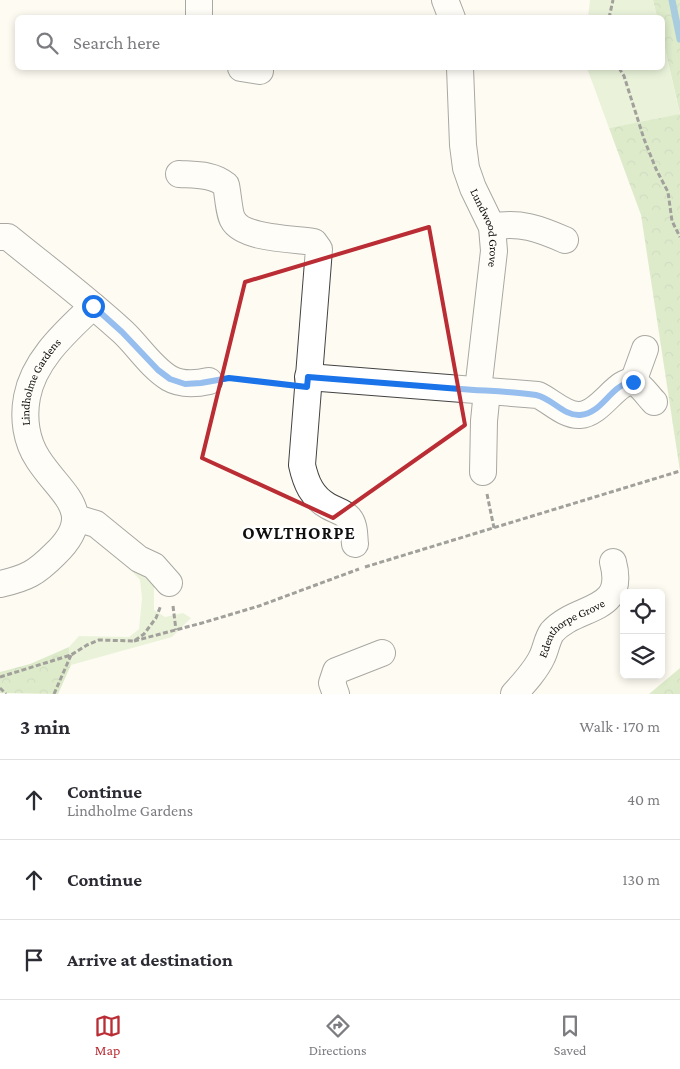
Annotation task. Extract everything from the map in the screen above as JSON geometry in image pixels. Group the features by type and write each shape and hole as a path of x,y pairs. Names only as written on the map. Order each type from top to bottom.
{"street":[{"path":"199,0 199,15"},
{"path":"445,0 451,15"},
{"name":"Lundwood Grove","path":"460,70 463,144 466,168 473,188 485,209 492,227 494,251 483,391 483,472"},
{"path":"179,174 209,176 219,179 226,186 232,220 243,230 253,234 314,242 319,249 302,465 305,480 312,493 326,505 344,513 350,519 354,528 355,544"},
{"path":"492,227 506,224 522,224 539,228 565,240"},
{"path":"0,237 8,237 93,306 122,332 158,370 170,379 185,384 210,381"},
{"name":"Lindholme Gardens","path":"76,518 72,502 38,459 28,438 27,398 31,383 40,365 57,342 93,306"},
{"path":"633,382 645,349"},
{"path":"308,382 538,395 569,413 578,415 587,414 597,409 617,388 625,383 633,382 654,402"},
{"path":"0,584 18,580 38,570 60,550 73,531 76,518 96,524 139,559 154,566 169,583"},
{"name":"Edenthorpe Grove","path":"514,694 542,658 551,633 560,625 596,608 611,595 616,585 613,562"},
{"path":"336,694 332,683 336,671 382,653"}],"path":[{"path":"610,15 613,0"},
{"path":"620,70 624,76 644,139 668,192 672,221 680,237"},
{"path":"210,381 229,378 308,382"},
{"path":"0,677 71,655 87,644 100,640 134,641 250,609 352,571 680,471"},
{"path":"483,472 494,528"},
{"path":"134,641 144,634 156,618 169,583"},
{"path":"54,694 71,655"},
{"path":"0,688 6,694"}],"highlighted area":[{"path":"429,227 465,425 333,518 202,458 245,282"}],"green space":[{"path":"590,0 653,0 657,15 588,15"},
{"path":"653,0 680,0 680,114 665,49 665,15 657,15"},
{"path":"665,49 680,115 609,128 588,70 665,70"},
{"path":"680,114 680,471 641,215 609,128"},
{"path":"116,554 154,580 154,610 165,617 183,613 191,618 172,637 71,665 69,647 79,636 129,637 139,629 142,598 140,580"},
{"path":"69,647 71,665 58,694 0,693 0,672 30,664"},
{"path":"680,668 680,694 649,694"}],"waterway":[{"path":"672,0 680,39"}],"district":[{"name":"OWLTHORPE","path":"299,533"}],"route":[{"path":"93,306 122,332 158,370 170,379 185,384 229,378 307,387 308,377 478,390 538,395 569,413 578,415 587,414 597,409 617,388 625,383 633,382"}]}
